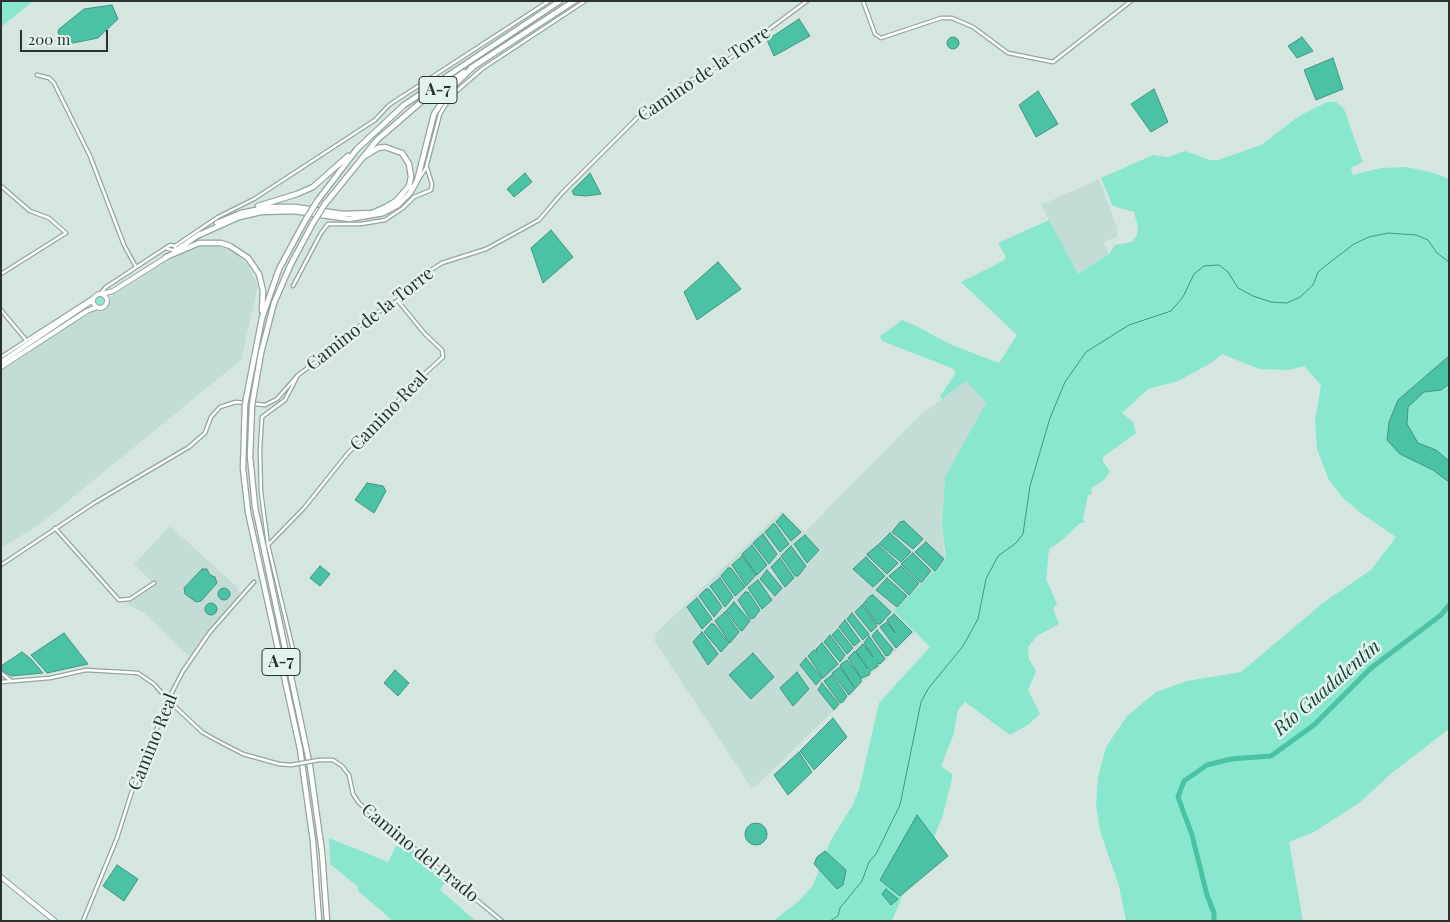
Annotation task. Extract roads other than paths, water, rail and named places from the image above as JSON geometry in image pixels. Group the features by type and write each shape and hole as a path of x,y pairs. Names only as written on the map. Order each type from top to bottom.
{"highway":[{"name":"A-7","path":"319,921 314,848 300,749 248,512 243,468 245,405 251,361 262,318 280,269 306,218 357,149 384,122 418,95 560,1"},
{"name":"A-7","path":"327,921 322,852 310,766 261,545 255,507 250,456 252,406 264,338 274,303 290,266 325,204 359,160 402,117 574,1"},
{"path":"199,235 239,217 261,212 294,211 349,219 383,213 398,205 410,193 419,179 434,114 454,85 474,67"},
{"path":"217,223 240,213 271,207 295,207 344,214 372,213 396,201 409,186 412,177 409,164 402,153 395,149 378,148 359,160"},
{"path":"175,249 240,210 281,200 313,187 357,149"},
{"path":"166,257 190,246 208,242 221,243 236,249 248,258 259,274 263,292 262,318"}],"main road":[{"path":"1,362 101,294 113,291 166,257 175,249"},
{"path":"1,367 87,311 97,306 103,306 113,291"},
{"path":"101,294 107,299"},
{"path":"94,299 97,306"},
{"path":"1,877 55,921"}],"street":[{"path":"101,294 106,287 166,248 175,249 218,217 254,199 383,114 389,105 550,1"},
{"path":"427,151 444,104 462,84 585,1"},
{"name":"Camino de la Torre","path":"1,564 56,528 189,447 205,433 212,417 220,407 236,402 265,405 272,402 282,395 298,375 338,346 368,318 397,301 431,270 442,263 486,249 539,220 562,193 637,118 681,86 721,65 807,1"},
{"path":"863,1 877,37 885,37 941,18 952,18 973,27 1008,53 1053,62 1131,1"},
{"path":"37,75 50,78 54,83 90,156 124,245 136,267"},
{"path":"293,286 321,233 328,224 361,224 385,220 414,198 430,190 432,184 425,159"},
{"path":"427,165 422,171 429,178"},
{"path":"419,179 429,178"},
{"path":"1,186 30,210 49,218 66,233 1,274"},
{"path":"1,356 94,299"},
{"name":"Camino Real","path":"268,545 304,508 348,453 385,417 407,390 443,357 442,350 425,334 397,301"},
{"path":"1,310 26,340"},
{"path":"295,658 268,545 261,492 261,421 262,417 285,400 298,375"},
{"path":"56,528 119,600 130,599 154,583"},
{"name":"Camino Real","path":"83,921 116,844 141,768 159,729 168,700 183,671 209,633 254,582"},
{"name":"Camino del Prado","path":"1,682 50,678 95,670 131,672 142,675 202,732 243,754 279,764 291,765 319,760 332,760 342,766 349,775 353,794 359,803 502,921"},
{"path":"1,673 10,680"}],"waterway":[{"path":"830,921 838,916 840,908 862,881 869,862 876,854 900,805 921,702 928,689 963,646 978,619 986,579 998,556 1016,543 1023,534 1030,486 1050,418 1065,382 1086,352 1129,325 1171,311 1183,297 1194,274 1204,266 1219,265 1228,272 1238,288 1253,296 1271,302 1287,303 1300,297 1313,285 1318,272 1329,263 1354,244 1369,237 1388,233 1416,235 1428,240 1437,253 1449,262"},
{"name":"Río Guadalentín","path":"1214,921 1214,913 1207,895 1192,835 1178,797 1184,781 1207,765 1231,759 1271,756 1314,725 1371,668 1441,615 1449,605"}],"tunnel":[{"path":"250,266 255,262"}]}
